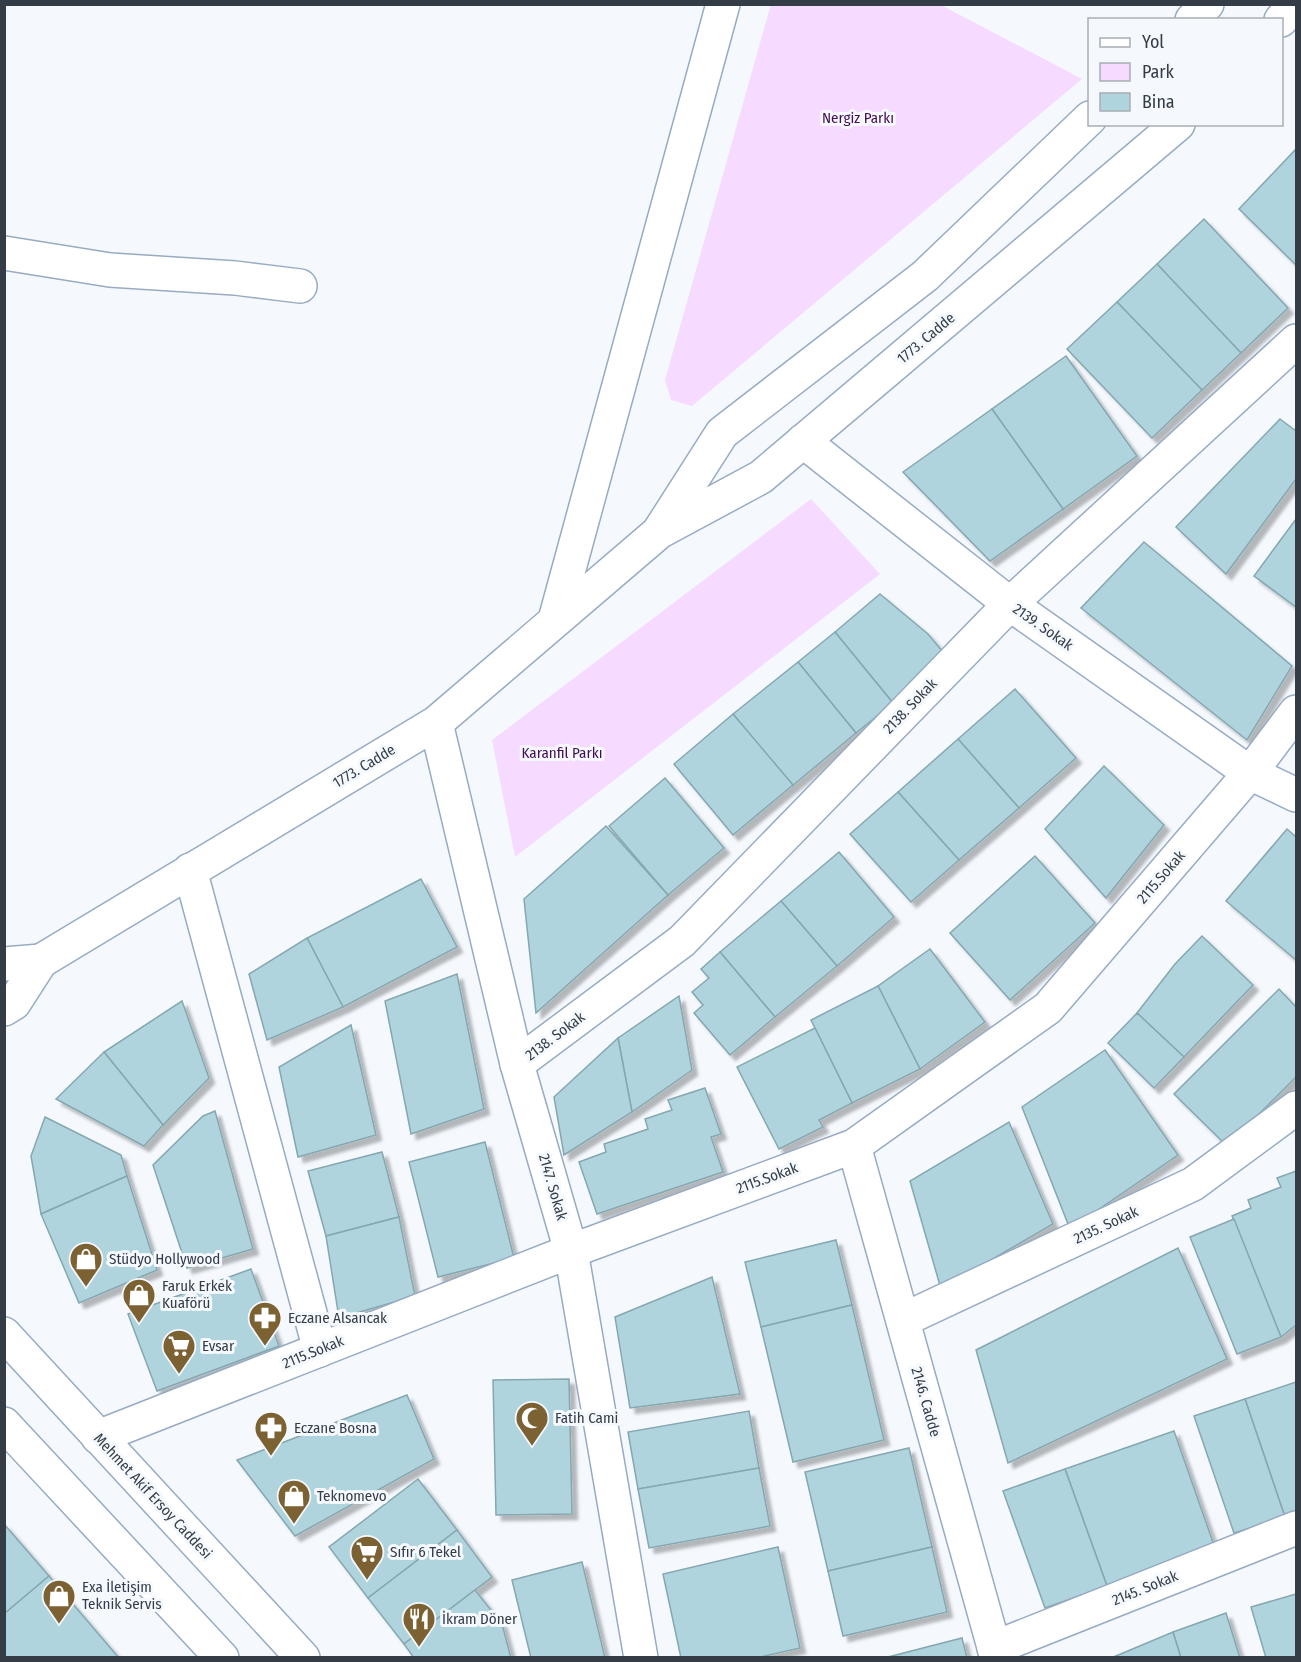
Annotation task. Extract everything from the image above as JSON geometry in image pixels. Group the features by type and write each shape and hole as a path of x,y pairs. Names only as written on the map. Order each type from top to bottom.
{"street":[{"path":"555,620 723,4"},
{"path":"1194,18 1208,4"},
{"path":"1283,18 1295,4"},
{"name":"1773. Cadde","path":"659,532 722,433 925,276 1088,119"},
{"name":"1773. Cadde","path":"8,1010 41,961 436,723 659,532 761,477 1176,126"},
{"path":"4,253 110,270 235,278 300,286"},
{"name":"2138. Sokak","path":"517,1064 682,940 1010,604 1296,341"},
{"name":"2139. Sokak","path":"804,441 1010,604 1250,773 1296,795"},
{"name":"2115.Sokak","path":"98,1437 571,1251 854,1146 1048,1008 1250,773 1296,712"},
{"name":"2147. Sokak","path":"436,723 517,1064 571,1251 641,1658"},
{"path":"190,870 320,1350"},
{"name":"1773. Cadde","path":"4,964 41,961"},
{"name":"2135. Sokak","path":"903,1320 1193,1184 1296,1108"},
{"name":"2146. Cadde","path":"854,1146 996,1653"},
{"name":"Mehmet Akif Ersoy Caddesi","path":"4,1334 303,1658"},
{"path":"4,1424 222,1658"},
{"name":"2145. Sokak","path":"996,1653 1296,1528"}],"green space":[{"name":"Nergiz Parkı","path":"771,4 941,5 1082,79 692,406 671,400 665,380"},
{"name":"Karanfil Parkı","path":"811,499 880,574 515,857 492,740"}],"building":[{"path":"1296,149 1296,265 1239,209"},
{"path":"1204,219 1288,308 1241,353 1157,264"},
{"path":"1157,264 1241,353 1202,390 1117,302"},
{"path":"1117,302 1202,390 1152,438 1067,349"},
{"path":"1066,356 1137,456 1063,509 992,409"},
{"path":"992,409 1063,509 990,561 903,472"},
{"path":"1280,419 1296,431 1296,479 1226,574 1176,527"},
{"path":"1296,519 1296,607 1254,576"},
{"path":"1144,542 1292,666 1247,740 1081,608"},
{"path":"880,594 928,634 948,658 893,703 835,632"},
{"path":"835,632 893,703 856,733 798,662"},
{"path":"798,662 856,733 792,786 733,714"},
{"path":"1015,689 1076,758 1019,808 958,739"},
{"path":"733,714 793,785 733,835 674,764"},
{"path":"958,739 1019,808 959,860 898,792"},
{"path":"1104,766 1164,825 1106,898 1045,829"},
{"path":"665,778 724,848 668,895 609,826"},
{"path":"898,792 959,860 911,902 850,834"},
{"path":"606,826 668,895 536,1013 524,899"},
{"path":"1287,829 1296,837 1296,960 1226,901"},
{"path":"839,852 894,917 837,966 781,901"},
{"path":"1035,856 1095,923 1010,1000 950,933"},
{"path":"421,879 457,947 343,1007 307,938"},
{"path":"781,901 837,966 775,1017 720,952"},
{"path":"1202,936 1253,985 1184,1057 1137,1013 1175,964"},
{"path":"307,938 343,1007 267,1040 249,974"},
{"path":"930,949 985,1022 920,1069 878,986"},
{"path":"720,952 775,1017 730,1055 694,1013 703,1005 692,992 709,978 701,969"},
{"path":"457,974 484,1109 411,1134 385,1001"},
{"path":"878,986 920,1069 852,1103 811,1020"},
{"path":"1279,989 1296,1007 1296,1077 1227,1146 1174,1094"},
{"path":"679,996 692,1070 632,1112 618,1038"},
{"path":"182,1001 209,1078 163,1125 104,1052"},
{"path":"1137,1013 1184,1057 1154,1088 1108,1043"},
{"path":"351,1025 376,1135 298,1157 279,1067"},
{"path":"815,1028 852,1103 819,1120 823,1127 779,1149 737,1067"},
{"path":"618,1038 632,1112 564,1155 554,1097"},
{"path":"1105,1050 1178,1155 1070,1229 1022,1107"},
{"path":"104,1052 163,1125 144,1146 56,1099"},
{"path":"705,1088 721,1134 711,1137 723,1172 597,1214 579,1162 606,1152 604,1144 648,1129 645,1119 672,1110 668,1100"},
{"path":"215,1111 253,1249 187,1268 153,1165 203,1116"},
{"path":"45,1117 121,1155 127,1176 41,1214 31,1156"},
{"path":"1009,1122 1053,1224 941,1289 910,1181"},
{"path":"485,1142 514,1258 438,1277 409,1162"},
{"path":"382,1152 399,1217 326,1236 308,1171"},
{"path":"1296,1171 1296,1325 1281,1337 1232,1216 1251,1208 1248,1200 1281,1187 1277,1178"},
{"path":"127,1176 157,1270 79,1303 41,1214"},
{"path":"399,1217 415,1296 339,1318 326,1236"},
{"path":"1234,1219 1281,1337 1237,1354 1190,1237"},
{"path":"836,1240 852,1305 761,1327 745,1262"},
{"path":"1178,1248 1227,1359 1008,1463 976,1350"},
{"path":"251,1269 279,1346 157,1391 128,1314"},
{"path":"712,1277 740,1394 630,1408 615,1317"},
{"path":"852,1305 884,1440 793,1462 761,1327"},
{"name":"Fatih Cami","path":"569,1379 572,1514 496,1515 493,1380"},
{"path":"1296,1382 1296,1513 1285,1517 1245,1399"},
{"path":"407,1395 434,1459 295,1536 237,1460"},
{"path":"1245,1399 1285,1517 1234,1533 1194,1416"},
{"path":"749,1411 759,1468 638,1489 628,1432"},
{"path":"1174,1431 1215,1548 1107,1586 1065,1469"},
{"path":"909,1448 932,1547 828,1571 805,1472"},
{"path":"759,1468 770,1526 649,1548 638,1489"},
{"path":"1065,1469 1107,1586 1045,1608 1003,1491"},
{"path":"418,1479 457,1530 368,1598 329,1547"},
{"path":"4,1524 49,1576 4,1614"},
{"path":"457,1530 492,1577 404,1644 368,1598"},
{"path":"778,1547 800,1648 756,1658 681,1658 663,1574"},
{"path":"932,1547 947,1612 843,1636 828,1571"},
{"path":"582,1562 605,1658 531,1658 512,1580"},
{"path":"49,1576 119,1658 4,1658 4,1614"},
{"path":"475,1590 502,1624 511,1658 414,1658 404,1644"},
{"path":"1296,1594 1296,1658 1266,1658 1251,1607"},
{"path":"1226,1613 1240,1658 1181,1658 1173,1632"},
{"path":"1173,1632 1181,1658 1111,1658"},
{"path":"962,1638 967,1658 884,1658"}],"place":[{"name":"Stüdyo Hollywood","path":"86,1288"},
{"name":"Faruk Erkek Kuaförü","path":"139,1324"},
{"name":"Eczane Alsancak","path":"265,1347"},
{"name":"Evsar","path":"179,1375"},
{"name":"Fatih Cami","path":"532,1447"},
{"name":"Eczane Bosna","path":"271,1457"},
{"name":"Teknomevo","path":"294,1525"},
{"name":"Sıfır 6 Tekel","path":"367,1581"},
{"name":"Exa İletişim Teknik Servis","path":"59,1625"},
{"name":"İkram Döner","path":"419,1648"}]}
